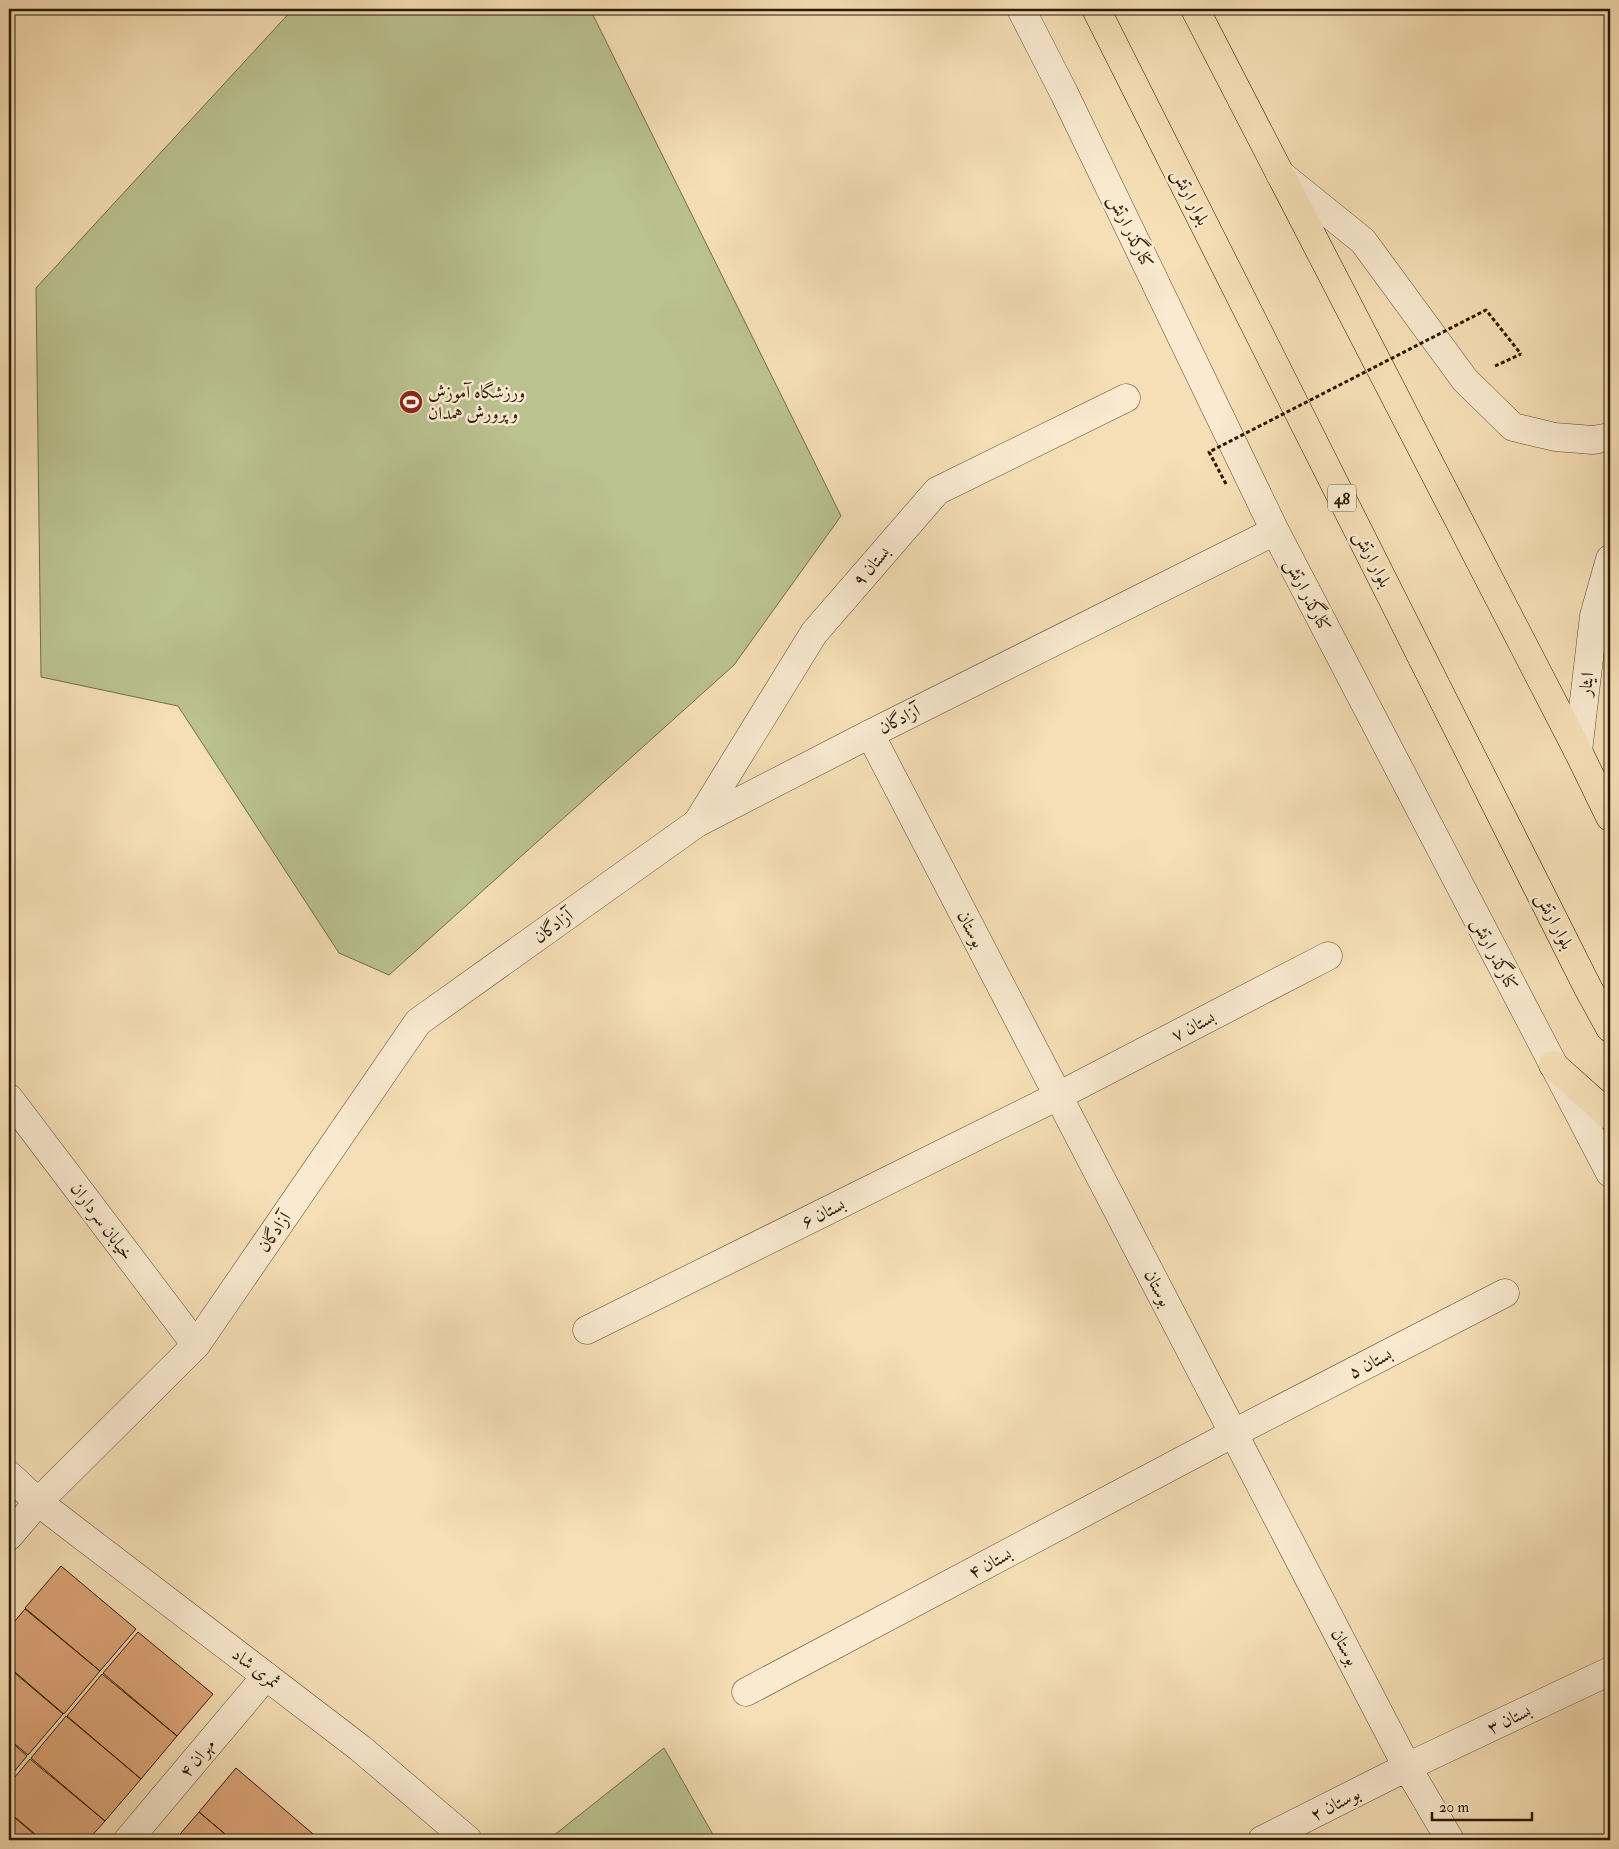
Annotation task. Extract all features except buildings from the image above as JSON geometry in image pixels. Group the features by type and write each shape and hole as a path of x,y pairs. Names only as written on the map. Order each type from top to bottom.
{"highway":[{"name":"بلوار ارتش","path":"1096,9 1579,970 1610,1028"},
{"path":"1195,9 1578,751 1610,817"},
{"path":"1553,1065 1610,1116"}],"street":[{"name":"کنارگذر ارتش","path":"1021,9 1064,93 1275,531 1610,1173"},
{"path":"1280,174 1363,241 1465,380 1513,427 1555,437 1593,440 1610,437"},
{"name":"بستان ۹","path":"697,823 814,633 936,490 1126,398"},
{"name":"آزادگان","path":"9,1536 38,1502 196,1345 418,1022 697,823 1275,531"},
{"name":"ایثار","path":"1578,751 1594,616 1610,559"},
{"name":"بوستان","path":"870,734 1407,1767 1450,1840"},
{"name":"بستان ۷","path":"1058,1096 1328,956"},
{"name":"بستان ۶","path":"587,1330 1058,1096"},
{"name":"خیابان سرداران","path":"9,1098 196,1345"},
{"name":"بستان ۵","path":"1234,1433 1506,1293"},
{"name":"بستان ۴","path":"746,1692 1234,1433"},
{"name":"ثمری شاد","path":"9,1474 38,1502 360,1748 468,1840"},
{"name":"بستان ۳","path":"1407,1767 1610,1671"},
{"name":"مهران ۴","path":"128,1840 266,1676"},
{"name":"بوستان ۲","path":"1262,1840 1407,1767"}],"path":[{"path":"1226,484 1209,452 1486,310 1521,354"}],"green space":[{"name":"ورزشگاه آموزش و پرورش همدان","path":"293,9 590,9 841,516 734,665 389,975 339,953 178,706 41,677 36,288"},
{"path":"664,1748 716,1840 558,1840 553,1836"}],"place":[{"name":"ورزشگاه آموزش و پرورش همدان","path":"411,402"}]}
